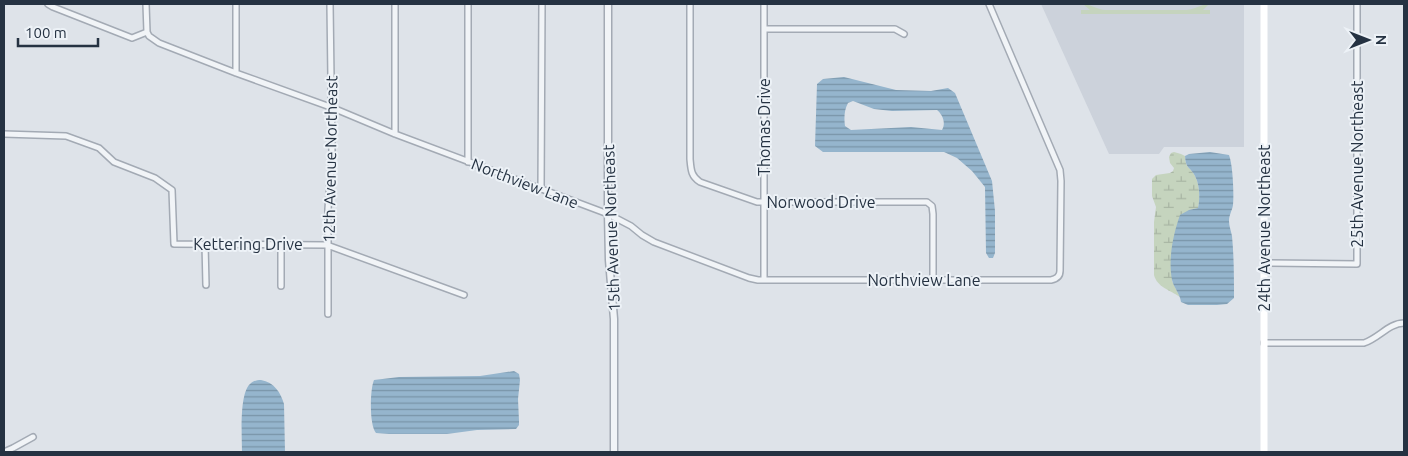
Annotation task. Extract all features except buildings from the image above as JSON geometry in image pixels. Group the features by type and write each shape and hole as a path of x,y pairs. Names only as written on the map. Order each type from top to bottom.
{"main road":[{"name":"24th Avenue Northeast","path":"1264,4 1264,452"}],"street":[{"path":"48,4 52,8 132,38 148,34 146,4"},
{"path":"236,4 236,73"},
{"name":"12th Avenue Northeast","path":"328,314 327,245 333,108 330,4"},
{"path":"395,4 396,134"},
{"path":"468,4 468,162"},
{"path":"541,189 542,4"},
{"name":"15th Avenue Northeast","path":"608,4 608,214 609,260 614,319 614,452"},
{"name":"Norwood Drive","path":"690,4 690,159 691,172 696,179 752,201 927,202 932,206 933,214 933,280"},
{"name":"Thomas Drive","path":"764,4 764,280"},
{"name":"Northview Lane","path":"148,34 159,43 608,214 631,226 654,242 749,278 764,280 1051,280 1058,278 1060,271 1060,170 989,4"},
{"name":"25th Avenue Northeast","path":"1264,263 1356,264 1357,4"},
{"path":"764,29 895,29 904,34"},
{"name":"Kettering Drive","path":"4,134 66,136 99,148 114,162 155,178 172,190 174,244 327,245 464,295"},
{"path":"205,244 206,286"},
{"path":"281,244 281,286"},
{"path":"1264,343 1364,343 1395,324 1404,323"},
{"path":"4,452 32,437"}],"shaded area":[{"path":"1041,4 1244,4 1244,147 1164,147 1159,154 1109,154"}],"green space":[{"path":"1083,4 1106,10 1187,10 1209,4 1203,10 1210,10 1210,14 1081,14 1081,10 1090,10"},
{"path":"1183,4 1183,5 1095,5"},
{"path":"1174,152 1185,156 1187,166 1197,180 1199,192 1198,208 1189,210 1172,281 1180,297 1158,283 1154,275 1154,222 1156,207 1152,196 1152,179 1156,175 1173,171 1174,168 1170,163 1169,157"}],"water":[{"path":"844,77 896,90 931,91 948,88 955,93 992,181 995,211 995,253 993,258 989,258 986,253 985,187 972,171 957,158 944,152 823,152 815,146 817,84 823,79","holes":["853,101 874,109 892,111 937,110 941,114 944,125 942,130 911,127 851,130 845,126 848,103"]},
{"path":"1210,152 1229,155 1231,166 1233,205 1229,221 1233,244 1234,298 1227,304 1188,305 1181,302 1172,280 1171,272 1172,247 1180,215 1198,208 1199,204 1197,180 1187,166 1185,156"},
{"path":"514,371 519,374 520,380 518,399 519,425 516,429 477,430 447,434 389,434 376,433 374,429 371,407 374,380 399,377 480,376"},
{"path":"261,380 270,383 279,392 283,400 285,452 242,452 242,416 246,389 255,381"}]}
